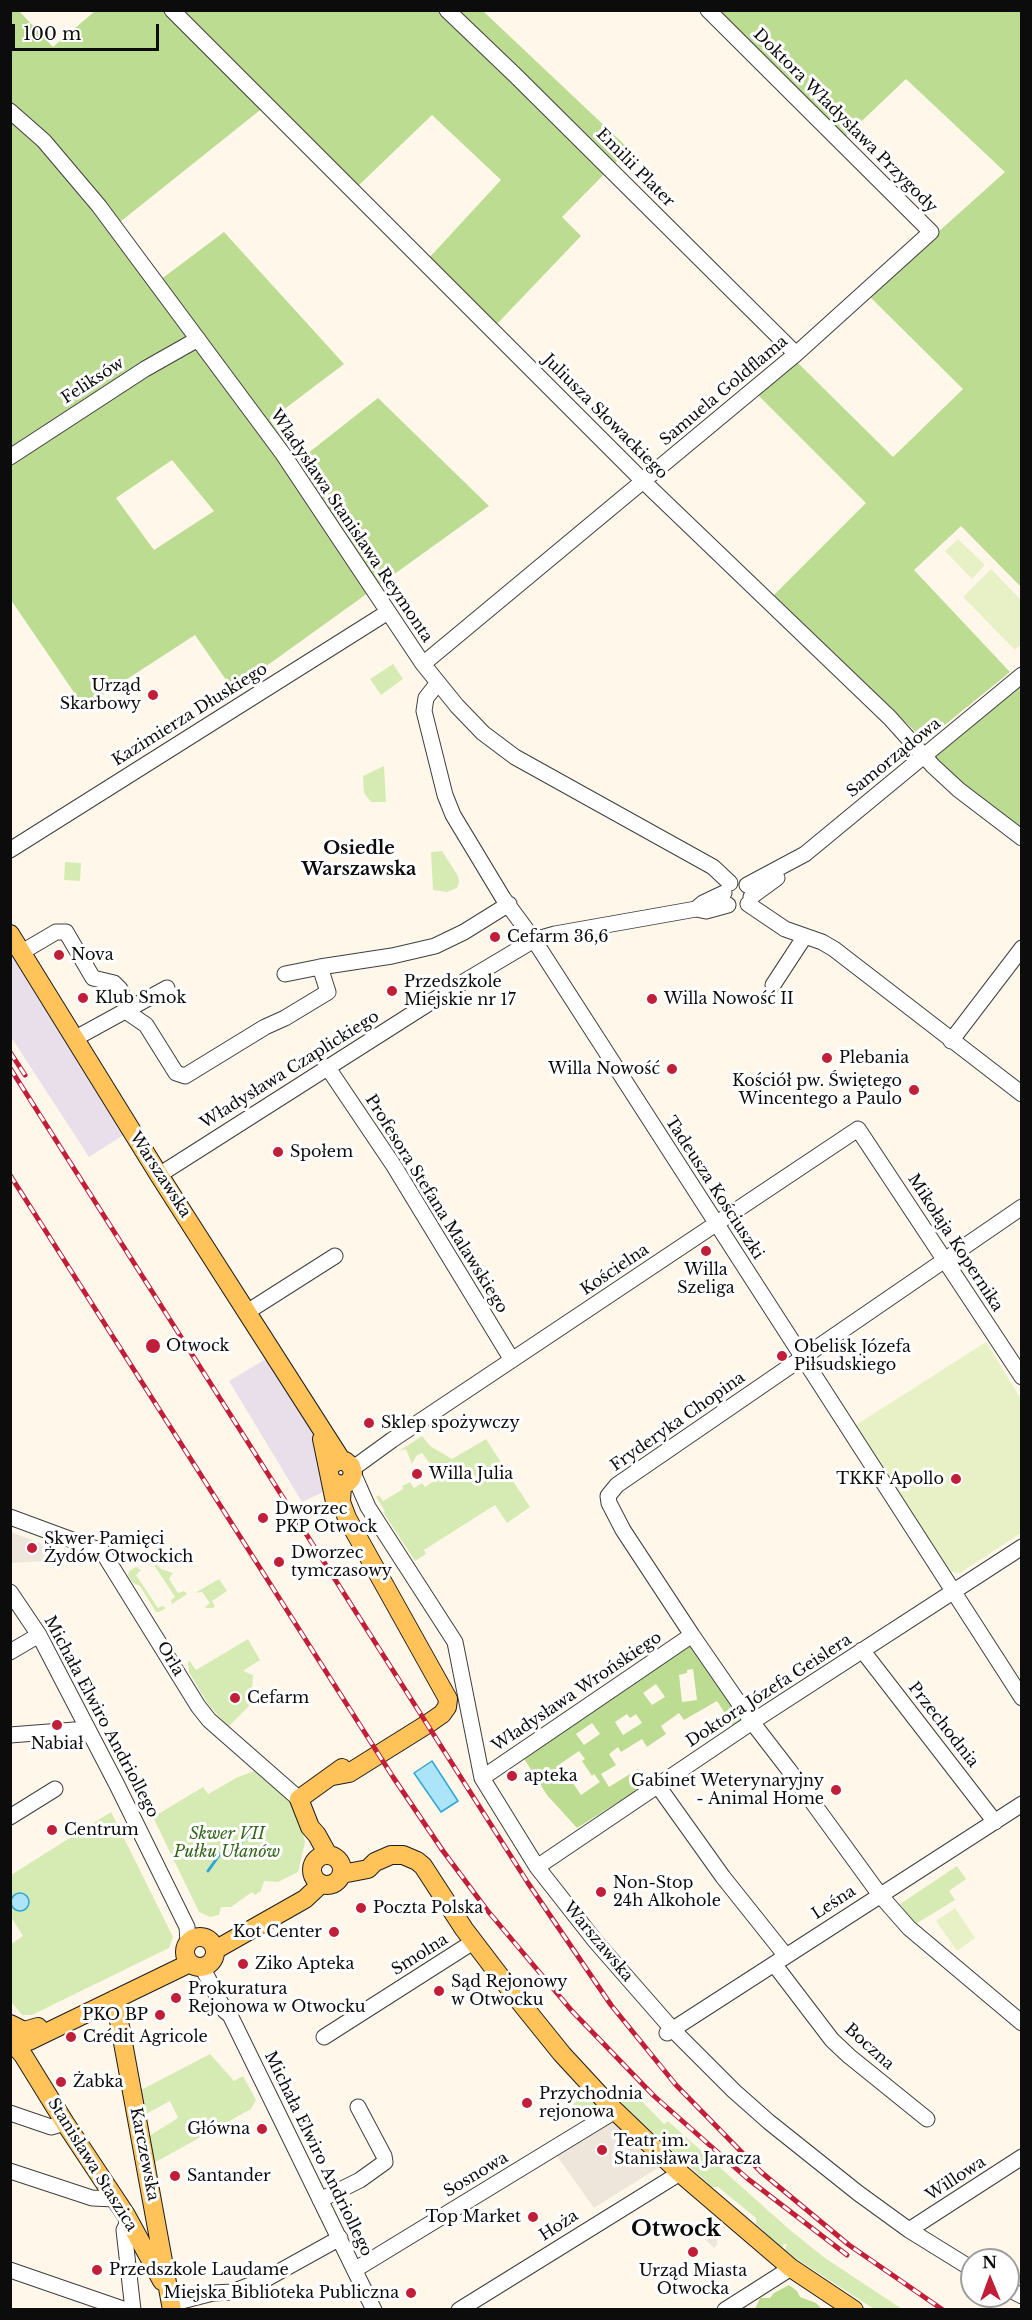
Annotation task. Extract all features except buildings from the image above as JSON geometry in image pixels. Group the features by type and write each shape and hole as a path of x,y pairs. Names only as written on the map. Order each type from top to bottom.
{"main road":[{"name":"Warszawska","path":"10,934 318,1426 342,1473 334,1501 347,1518 442,1689 437,1703 431,1708 360,1752 333,1776 299,1798"},
{"name":"Orla","path":"299,1798 310,1827 309,1836 327,1869"},
{"path":"11,2035 34,2028 198,1949 278,1907 302,1891 327,1869 375,1862 386,1856 396,1855 417,1861 423,1866 474,1942 562,2054 615,2111 680,2173 791,2268 854,2310"},
{"path":"11,2035 29,2041 115,1999 198,1949"},
{"name":"Karczewska","path":"115,1999 170,2302"},
{"name":"Stanisława Staszica","path":"11,2035 127,2218 170,2302"},
{"path":"127,2218 141,2214 154,2205"}],"street":[{"name":"Juliusza Słowackiego","path":"172,10 644,482 890,718 924,757 959,790 1022,838"},
{"name":"Emilii Plater","path":"447,10 796,354"},
{"name":"Doktora Władysława Przygody","path":"708,10 931,232"},
{"name":"Władysława Stanisława Reymonta","path":"10,111 44,141 99,206 283,454 438,684 483,733 515,757 713,867 728,894"},
{"name":"Samuela Goldflama","path":"423,664 796,354 931,232"},
{"name":"Feliksów","path":"10,457 145,369 198,339"},
{"name":"Kazimierza Dłuskiego","path":"10,850 388,612"},
{"name":"Samorządowa","path":"749,895 786,871 788,865 805,854 1022,675"},
{"name":"Tadeusza Kościuszki","path":"438,684 426,698 424,711 445,795 453,815 508,904 534,940 1022,1698"},
{"path":"534,940 555,934 696,909 703,903 728,894 740,881 749,895 785,929 834,949 1022,1094"},
{"path":"728,894 736,908 749,895"},
{"path":"285,974 414,952 435,946 464,932 508,904"},
{"path":"22,952 56,932 66,932 93,978 116,985 123,993 132,1016 149,1029 176,1073 184,1077 265,1027 285,1018 328,992 320,967"},
{"path":"772,985 805,936"},
{"name":"Władysława Czaplickiego","path":"159,1175 445,993 534,940"},
{"path":"951,1041 1022,948"},
{"path":"74,1039 167,988"},
{"name":"Profesora Stefana Malawskiego","path":"328,1068 394,1166 449,1260 512,1360"},
{"name":"Kościelna","path":"342,1473 858,1129"},
{"name":"Mikołaja Kopernika","path":"858,1129 1022,1377"},
{"name":"Fryderyka Chopina","path":"1022,1207 617,1485 608,1496 609,1503 631,1542 692,1635 752,1722 880,1895 909,1928 1022,2023"},
{"path":"247,1312 335,1256"},
{"name":"Warszawska","path":"342,1473 368,1507 455,1642 482,1778 537,1867 670,2032 769,2122 858,2193 909,2230 960,2262"},
{"path":"347,1518 353,1505 368,1507"},
{"name":"Orla","path":"10,1517 102,1551 198,1706 209,1720 299,1798"},
{"name":"Doktora Józefa Geislera","path":"537,1867 752,1722 1022,1547"},
{"name":"Michała Elwiro Andriollego","path":"10,1592 39,1635 117,1785 198,1949 225,2011 230,2015 356,2269 374,2310"},
{"path":"10,1652 39,1635"},
{"name":"Władysława Wrońskiego","path":"482,1778 692,1635"},
{"name":"Przechodnia","path":"862,1650 995,1822"},
{"path":"10,1735 87,1729"},
{"name":"Boczna","path":"658,1786 780,1960 832,2040 927,2119"},
{"path":"10,1817 55,1789"},
{"name":"Leśna","path":"670,2032 1022,1804"},
{"name":"Smolna","path":"324,2037 474,1942"},
{"path":"320,2200 360,2180 385,2162 358,2107"},
{"name":"Sosnowa","path":"356,2269 615,2111"},
{"path":"10,2113 51,2127 65,2123"},
{"name":"Willowa","path":"909,2230 1022,2157"},
{"path":"10,2171 92,2199 115,2199"},
{"name":"Hoża","path":"459,2310 680,2173"},
{"path":"127,2218 124,2230 133,2310"},
{"path":"170,2302 213,2293 232,2292 266,2279 339,2238"},
{"path":"725,2310 791,2268"},
{"path":"10,2270 126,2310"}],"shaded area":[{"path":"10,941 125,1134 89,1157 11,1037"},
{"path":"269,1357 315,1430 323,1492 302,1502 229,1381"},
{"name":"Skwer Pamięci Żydów Otwockich","path":"11,1532 71,1555 83,1559 11,1563"},
{"path":"608,2115 661,2166 594,2208 552,2149"},
{"path":"702,2227 714,2231 718,2244 714,2248 696,2231"}],"green space":[{"path":"19,11 53,47 95,11 483,11 629,149 562,217 581,236 495,326 428,259 501,180 432,115 356,188 269,103 115,226 160,280 224,232 344,364 270,420 298,461 378,398 489,506 233,690 195,635 84,707 11,600 10,14","holes":["172,460 214,511 154,550 116,498"]},
{"path":"717,11 1021,11 1021,587 961,526 914,570 1010,672 925,741 774,595 866,503 757,394 796,361 893,457 963,389 868,295 1005,172 906,79 845,137"},
{"path":"958,539 985,565 972,579 945,551"},
{"path":"991,569 1021,600 1021,644 1015,650 963,597"},
{"path":"393,664 403,679 381,695 370,679"},
{"path":"1021,686 1021,834 934,758"},
{"path":"384,766 386,802 371,802 364,793 363,776"},
{"path":"442,851 458,876 459,882 457,888 447,892 433,890 431,852"},
{"path":"65,862 81,863 80,881 64,880"},
{"name":"TKKF Apollo","path":"986,1342 1021,1399 1021,1533 960,1573 950,1572 856,1425"},
{"path":"422,1436 430,1446 452,1459 486,1439 530,1507 507,1523 495,1505 424,1550 426,1554 415,1561 383,1512 385,1511 376,1497 379,1495 383,1501 410,1482 414,1488 422,1483 425,1487 435,1480 428,1469 432,1466 422,1453 416,1456 412,1464 406,1449 399,1451"},
{"path":"147,1560 153,1560 161,1569 173,1573 169,1579 178,1593 184,1591 187,1594 172,1604 171,1600 175,1597 152,1562 146,1564"},
{"path":"136,1567 141,1570 136,1575 158,1608 162,1606 166,1608 156,1612 140,1586 133,1583 128,1576 129,1571"},
{"path":"219,1579 227,1591 212,1601 215,1606 213,1608 206,1608 210,1603 202,1592 195,1593"},
{"path":"248,1639 260,1660 243,1671 253,1675 251,1704 228,1727 208,1704 189,1672 188,1663 189,1660 196,1670"},
{"path":"688,1644 692,1646 743,1720 733,1726 717,1701 684,1720 679,1713 661,1726 666,1734 647,1747 642,1739 621,1752 618,1747 609,1754 616,1765 601,1774 609,1787 638,1769 647,1784 577,1828 547,1795 523,1757","holes":["693,1669 697,1700 682,1702 679,1675 687,1673 687,1670","656,1684 665,1697 652,1705 643,1693","627,1714 630,1718 636,1714 642,1723 623,1735 615,1722","592,1723 600,1734 584,1745 576,1734","579,1751 585,1759 582,1761 592,1776 594,1774 600,1782 581,1795 560,1764"]},
{"name":"Skwer VII Pułku Ułanów","path":"254,1771 289,1801 297,1813 305,1842 298,1872 278,1882 264,1881 261,1891 255,1895 252,1892 231,1907 221,1907 219,1915 210,1917 199,1912 153,1817 203,1787 208,1794"},
{"path":"111,1812 173,1937 169,1948 32,2015 22,2015 11,2002 11,1944 23,1936 11,1917 11,1875"},
{"path":"957,1866 966,1879 949,1891 955,1900 914,1925 900,1904"},
{"path":"955,1908 975,1938 957,1951 936,1921"},
{"path":"210,2054 234,2081 243,2076 256,2100 251,2109 154,2163 149,2136 178,2118 170,2101 146,2114 141,2090"},
{"path":"581,2087 602,2111 591,2118 583,2117 573,2104 580,2099 576,2089"},
{"path":"627,2088 664,2124 668,2121 790,2230 825,2258 902,2309 874,2309 785,2250 787,2244 782,2247 773,2240 756,2224 756,2218 718,2187 712,2187 623,2105 620,2095"},
{"path":"789,2285 797,2291 800,2297 816,2303 822,2309 755,2309 760,2298 770,2298 774,2293"}],"water":[{"path":"432,1761 458,1801 441,1812 414,1773"},
{"path":"20,1893 26,1896 29,1902 26,1908 20,1911 14,1908 11,1902 14,1896"}],"waterway":[{"path":"236,1848 243,1839 262,1829"},
{"path":"208,1871 220,1854 233,1849"}],"railway":[{"path":"10,1052 25,1075"},
{"path":"10,1068 528,1883 611,2005 676,2085 761,2172 849,2245 943,2310"},
{"path":"10,1175 393,1777 443,1851 487,1910 572,2011 654,2096 748,2179 847,2255"}],"place":[{"name":"Urząd Skarbowy","path":"153,695"},
{"name":"Cefarm 36,6","path":"495,937"},
{"name":"Nova","path":"59,955"},
{"name":"Przedszkole Miejskie nr 17","path":"392,991"},
{"name":"Klub Smok","path":"83,998"},
{"name":"Willa Nowość II","path":"652,999"},
{"name":"Plebania","path":"827,1058"},
{"name":"Willa Nowość","path":"672,1069"},
{"name":"Kościół pw. Świętego Wincentego a Paulo","path":"914,1090"},
{"name":"Społem","path":"278,1152"},
{"name":"Willa Szeliga","path":"706,1251"},
{"name":"Otwock","path":"153,1346"},
{"name":"Obelisk Józefa Piłsudskiego","path":"782,1356"},
{"name":"Sklep spożywczy","path":"369,1423"},
{"name":"Willa Julia","path":"417,1474"},
{"name":"TKKF Apollo","path":"956,1479"},
{"name":"Dworzec PKP Otwock","path":"263,1518"},
{"name":"Skwer Pamięci Żydów Otwockich","path":"32,1548"},
{"name":"Dworzec tymczasowy","path":"279,1562"},
{"name":"Cefarm","path":"235,1698"},
{"name":"Nabiał","path":"57,1725"},
{"name":"apteka","path":"512,1776"},
{"name":"Gabinet Weterynaryjny - Animal Home","path":"836,1790"},
{"name":"Centrum","path":"52,1830"},
{"name":"Non-Stop 24h Alkohole","path":"601,1892"},
{"name":"Poczta Polska","path":"361,1908"},
{"name":"Kot Center","path":"334,1932"},
{"name":"Ziko Apteka","path":"243,1964"},
{"name":"Sąd Rejonowy w Otwocku","path":"439,1991"},
{"name":"Prokuratura Rejonowa w Otwocku","path":"176,1998"},
{"name":"PKO BP","path":"160,2015"},
{"name":"Crédit Agricole","path":"71,2037"},
{"name":"Żabka","path":"61,2082"},
{"name":"Przychodnia rejonowa","path":"527,2103"},
{"name":"Główna","path":"262,2129"},
{"name":"Teatr im. Stanisława Jaracza","path":"602,2150"},
{"name":"Santander","path":"175,2176"},
{"name":"Top Market","path":"533,2217"},
{"name":"Urząd Miasta Otwocka","path":"693,2252"},
{"name":"Przedszkole Laudame","path":"97,2270"},
{"name":"Miejska Biblioteka Publiczna","path":"411,2293"}],"district":[{"name":"Osiedle Warszawska","path":"359,859"},
{"name":"Otwock","path":"676,2230"}]}
